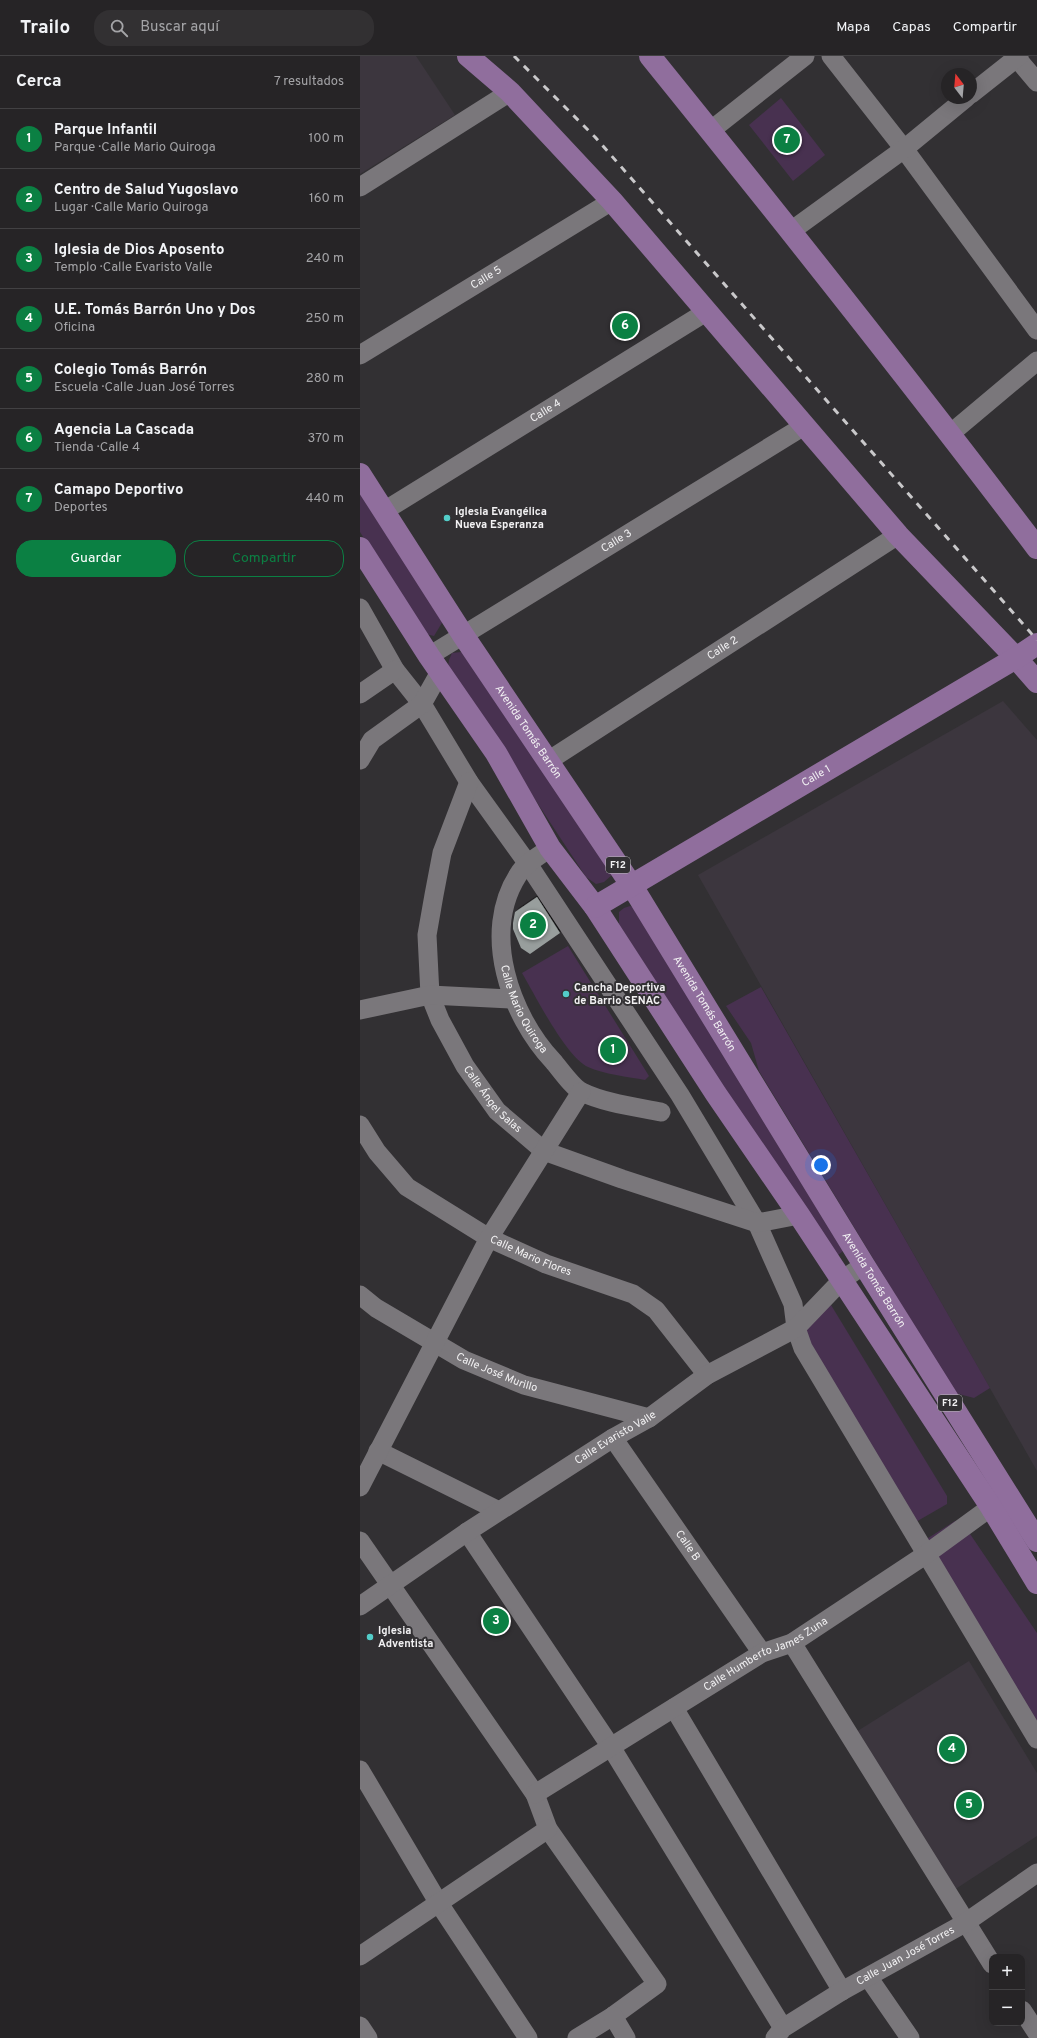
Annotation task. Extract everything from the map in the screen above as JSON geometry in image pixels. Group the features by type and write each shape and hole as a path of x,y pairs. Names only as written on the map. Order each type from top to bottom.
{"main road":[{"path":"468,56 510,92 612,201 898,536 1016,658 1037,682"},
{"path":"650,56 791,231 1037,548"},
{"name":"Avenida Tomás Barrón","path":"360,474 463,635 632,886 1001,1486 1037,1541"},
{"name":"F12","path":"360,548 434,664 496,754 550,848 595,907 711,1087 842,1280 991,1507 1037,1583"},
{"name":"Calle 1","path":"595,907 1016,658 1037,644"}],"street":[{"path":"710,131 805,56"},
{"path":"831,56 904,149 1037,330"},
{"path":"977,89 1017,57 1037,82"},
{"path":"360,187 510,92"},
{"path":"791,231 904,149 959,104"},
{"name":"Calle 5","path":"360,354 612,201"},
{"name":"Calle 4","path":"384,511 706,312"},
{"path":"950,434 1037,361"},
{"name":"Calle 3","path":"434,664 463,635 804,426"},
{"name":"Calle 2","path":"548,761 898,536"},
{"path":"360,608 395,670 422,704 469,782 528,864 680,1095 757,1223 792,1304 796,1328 803,1348 925,1555 1037,1739"},
{"path":"360,760 372,740 422,704 434,664"},
{"path":"360,694 395,670"},
{"name":"Calle Ángel Salas","path":"469,782 442,853 434,895 427,935 430,995 440,1020 466,1066 497,1111 544,1151 757,1223 799,1216"},
{"name":"Calle Mario Quiroga","path":"550,848 528,864 518,875 504,905 501,950 512,999 523,1022 544,1052 580,1092"},
{"path":"360,1010 430,995 512,999"},
{"path":"360,1487 489,1238 580,1092 614,1102 661,1112"},
{"name":"Calle Mario Flores","path":"360,1125 377,1152 407,1186 489,1238 546,1264 634,1294 656,1310 707,1375"},
{"name":"Calle Evaristo Valle","path":"360,1606 391,1583 499,1511 613,1438 649,1418 707,1375 796,1328 842,1280 864,1264"},
{"name":"Calle José Murillo","path":"360,1295 376,1308 464,1360 524,1385 649,1418"},
{"name":"Calle B","path":"613,1438 762,1653"},
{"path":"378,1451 499,1511"},
{"name":"Calle Humberto James Zuna","path":"535,1794 762,1653 792,1643 925,1555 991,1507"},
{"path":"467,1532 611,1747 779,2033"},
{"path":"360,1541 391,1583 535,1794 548,1829 657,1984 613,2016 577,2038"},
{"path":"792,1643 989,1959"},
{"path":"674,1708 842,1991"},
{"path":"360,1770 438,1902 528,2038"},
{"path":"360,1956 548,1829"},
{"name":"Calle Juan José Torres","path":"779,2033 842,1991 965,1923 1037,1873"},
{"path":"868,1977 910,2038"},
{"path":"1025,2015 1037,2033"},
{"path":"613,2016 626,2038"},
{"path":"360,2026 368,2038"}],"shaded area":[{"path":"360,56 416,56 455,115 360,174"},
{"path":"781,98 825,155 793,181 749,125"},
{"path":"360,489 443,621 434,636 426,634 421,630 360,532"},
{"path":"461,652 468,656 612,875 604,882 596,884 586,877 448,667 452,653"},
{"path":"1003,701 1037,740 1037,1471 698,875"},
{"path":"630,906 637,909 843,1243 843,1251 837,1256 831,1258 619,924 619,912"},
{"path":"568,946 649,1076 645,1080 594,1069 579,1061 561,1039 543,1010 522,973"},
{"path":"761,987 990,1388 974,1398 955,1393 759,1071 751,1043 726,1006"},
{"path":"831,1305 947,1496 947,1504 914,1523 794,1337"},
{"path":"955,1521 964,1525 1037,1633 1037,1728 925,1540"},
{"path":"969,1661 1037,1773 1037,1836 954,1890 856,1732"}],"building":[{"path":"537,897 560,933 530,954 521,948 513,929 513,923 515,912"}],"railway":[{"path":"514,56 595,137 1037,640"}],"place":[{"name":"Camapo Deportivo","path":"787,140"},
{"name":"Agencia La Cascada","path":"625,326"},
{"name":"Iglesia Evangélica Nueva Esperanza","path":"447,518"},
{"name":"Centro de Salud Yugoslavo","path":"533,925"},
{"name":"Cancha Deportiva de Barrio SENAC","path":"566,994"},
{"name":"Parque Infantil","path":"613,1050"},
{"name":"Iglesia de Dios Aposento","path":"496,1621"},
{"name":"Iglesia Adventista","path":"370,1637"},
{"name":"U.E. Tomás Barrón Uno y Dos","path":"952,1749"},
{"name":"Colegio Tomás Barrón","path":"969,1805"}]}
